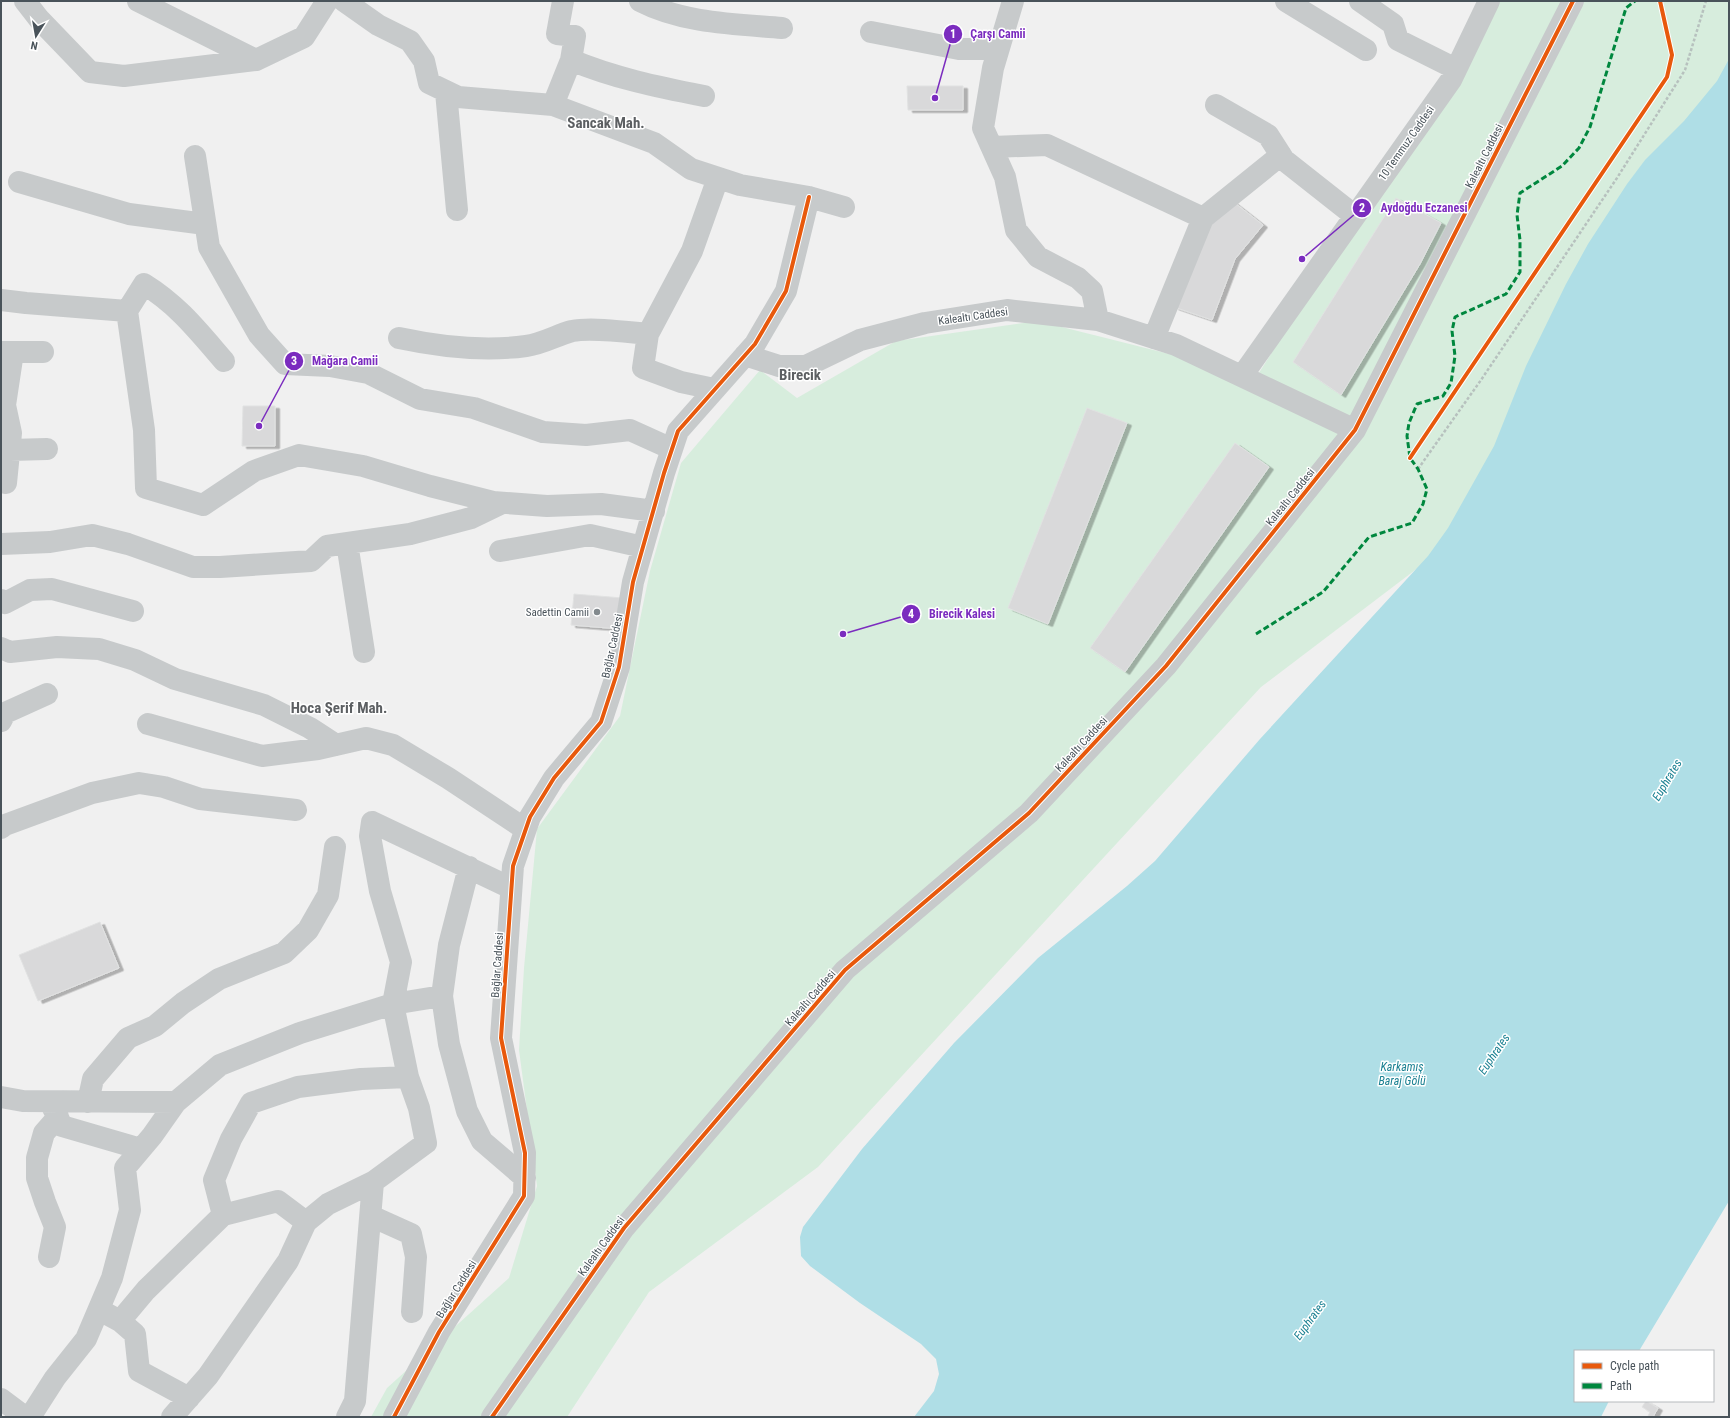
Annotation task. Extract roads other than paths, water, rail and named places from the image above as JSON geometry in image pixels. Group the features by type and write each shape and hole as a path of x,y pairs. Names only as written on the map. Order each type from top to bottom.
{"street":[{"path":"25,1 39,19 90,72 124,76 256,60 304,37 327,1"},
{"path":"138,1 256,60"},
{"path":"344,1 378,24 410,41 424,61 429,83 458,97 554,105 654,143 692,169 740,185 809,197 844,207"},
{"path":"554,105 571,60 575,36 557,34 563,1"},
{"path":"640,1 651,7 691,18 782,28"},
{"path":"1013,1 992,68 983,128 1005,177 1016,230 1038,257 1078,278 1092,291 1098,320"},
{"path":"1286,1 1366,50"},
{"path":"1360,1 1393,24 1398,40 1456,69"},
{"name":"10 Temmuz Caddesi","path":"1242,376 1451,80 1488,1"},
{"name":"Kalealtı Caddesi","path":"492,1417 624,1228 846,970 1034,808 1166,666 1355,430 1573,1"},
{"path":"871,32 959,49 998,49"},
{"path":"571,60 618,77 648,85 704,96"},
{"path":"446,92 457,210"},
{"path":"1216,105 1268,135 1284,160 1355,216"},
{"path":"992,147 1047,145 1203,218"},
{"path":"1154,338 1203,218 1281,155"},
{"path":"195,156 209,247 255,329 286,364 330,366 368,374 420,399 474,408 543,432 586,435 630,430 672,449"},
{"path":"714,389 681,382 643,368 648,334 692,251 718,178"},
{"path":"19,182 130,214 205,224"},
{"name":"Bağlar Caddesi","path":"394,1417 439,1332 524,1196 526,1153 501,1038 513,866 525,829 530,817 554,778 601,722 619,667 633,582 678,431 755,344 786,290 809,197"},
{"path":"224,361 185,315 164,297 144,284 128,311 144,430 146,488 203,505 254,471 299,455 363,466 430,486 502,502 547,506 601,504 654,511"},
{"path":"1,300 128,311"},
{"name":"Kalealtı Caddesi","path":"745,355 779,366 806,366 860,340 925,324 1007,310 1098,320 1176,345 1355,430"},
{"path":"399,338 432,345 486,349 527,346 574,331 617,331 648,334"},
{"path":"6,483 6,447 11,433 5,405 7,352 43,352"},
{"path":"6,447 47,449"},
{"path":"1,544 50,542 92,535 128,544 193,567 220,567 311,561 327,546 410,534 463,520 502,502"},
{"path":"500,551 590,535 643,547"},
{"path":"347,543 364,652"},
{"path":"1,600 5,603 30,590 52,589 133,611"},
{"path":"1,648 10,652 58,647 99,649 106,651 136,660 175,679 264,705 310,728 336,745"},
{"path":"1,721 5,713 47,694"},
{"path":"148,724 262,756 336,745 366,738 393,745 448,778 525,829"},
{"path":"2,826 92,793 139,782 164,787 200,799 296,810"},
{"path":"172,1417 208,1376 288,1261 306,1222 328,1204 373,1182 426,1143 420,1108 408,1077 393,1004 401,962 380,891 370,836 372,822 511,888"},
{"path":"88,1102 93,1079 128,1038 155,1026 183,1003 219,979 284,953 308,930 328,895 335,847"},
{"path":"469,867 449,944 442,996 449,1044 467,1111 482,1141 525,1178"},
{"path":"30,1417 55,1378 86,1339 112,1278 130,1210 125,1168 176,1102 220,1065 300,1033 393,1004 442,996"},
{"path":"223,1215 214,1180 231,1139 251,1103 298,1087 362,1079 408,1077"},
{"path":"1,1097 53,1109 88,1102 176,1102"},
{"path":"53,1109 62,1126 141,1149"},
{"path":"49,1257 55,1227 37,1178 38,1158 44,1133 53,1109"},
{"path":"347,1417 355,1401 373,1182"},
{"path":"120,1321 146,1290 223,1215 278,1201 306,1222"},
{"path":"370,1216 411,1234 416,1257 412,1312"},
{"path":"98,1310 120,1321 135,1334 139,1371 189,1398"},
{"path":"1,1399 25,1417"}],"water":[{"name":"Karkamış Baraj Gölü","path":"1729,59 1729,1201 1640,1350 1574,1350 1574,1402 1608,1402 1601,1417 914,1417 934,1391 939,1374 936,1359 921,1344 860,1303 810,1266 801,1256 800,1237 803,1227 862,1149 954,1043 1038,958 1127,886 1155,861 1260,739 1428,556 1448,528 1494,446 1526,366 1566,284 1588,244 1627,184 1645,160 1684,121 1717,81"}],"place":[{"name":"Çarşı Camii","path":"935,98"},
{"name":"Aydoğdu Eczanesi","path":"1302,259"},
{"name":"Mağara Camii","path":"259,426"},
{"name":"Sadettin Camii","path":"597,612"},
{"name":"Birecik Kalesi","path":"843,634"}],"district":[{"name":"Sancak Mah.","path":"606,123"},
{"name":"Birecik","path":"800,375"},
{"name":"Hoca Şerif Mah.","path":"339,708"}],"water label":[{"name":"Euphrates","path":"1667,780"},
{"name":"Euphrates","path":"1494,1054"},
{"name":"Euphrates","path":"1310,1320"}]}
